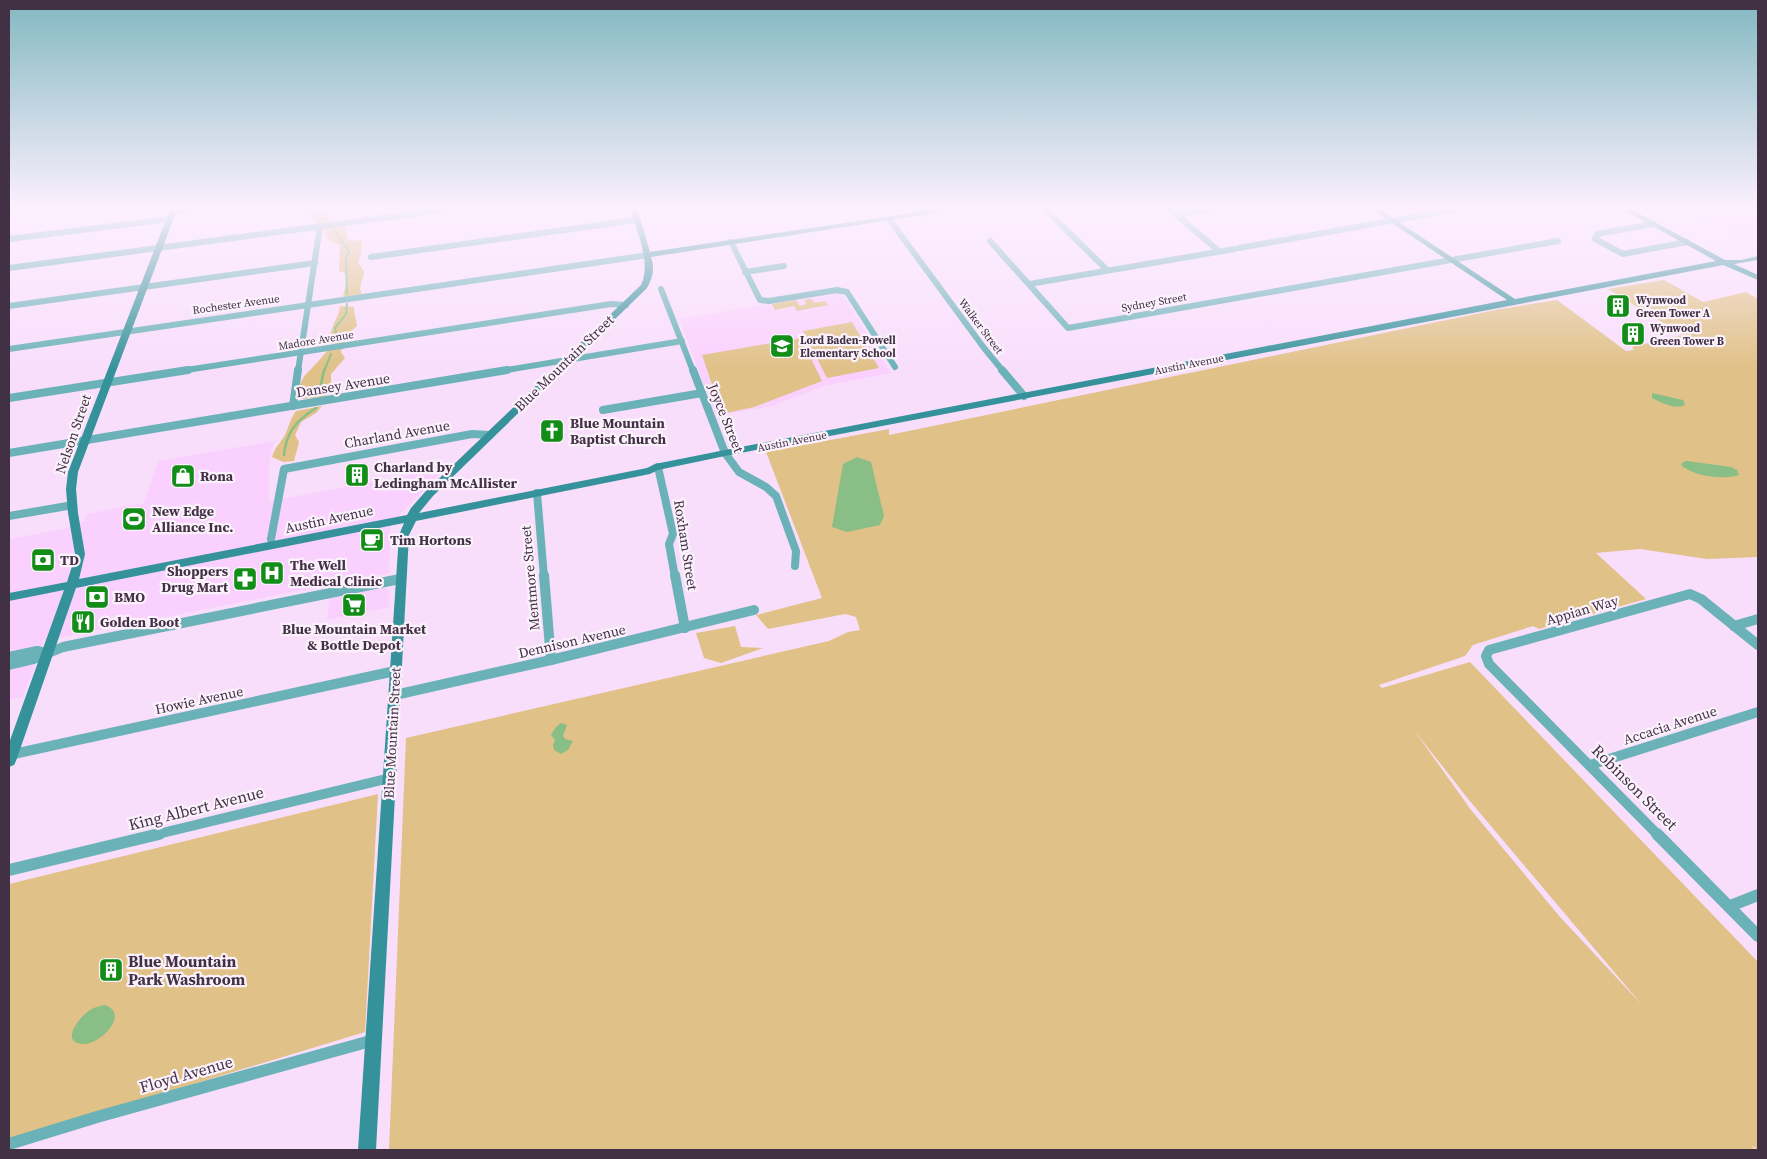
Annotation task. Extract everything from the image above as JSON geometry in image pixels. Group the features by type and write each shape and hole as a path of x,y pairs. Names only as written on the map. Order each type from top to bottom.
{"main road":[{"name":"Nelson Street","path":"9,757 80,554 71,489 73,472 155,261"},
{"name":"Blue Mountain Street","path":"367,1150 395,695 402,546 412,514 430,492 639,293 650,271 649,261"},
{"path":"1453,261 1513,301"},
{"name":"Austin Avenue","path":"9,597 72,581 271,539 537,493 650,471 656,467 725,453 1513,301 1724,262 1745,261"},
{"path":"1724,262 1758,278"},
{"name":"Austin Avenue","path":"9,590 262,548 580,477 650,465 656,467"},
{"path":"262,548 271,539"}],"street":[{"path":"9,268 61,261"},
{"name":"Rochester Avenue","path":"9,349 607,261"},
{"path":"740,261 758,298 762,301 843,290 847,292 895,367"},
{"name":"Walker Street","path":"920,261 984,348 1024,396"},
{"path":"1008,261 1028,284 1160,261"},
{"path":"1098,261 1107,270"},
{"name":"Sydney Street","path":"1028,284 1068,328 1445,261"},
{"path":"9,306 315,263 293,406"},
{"path":"745,272 784,266"},
{"name":"Joyce Street","path":"661,289 725,453 739,472 766,487 776,496 796,551 795,566"},
{"name":"Madore Avenue","path":"9,398 611,304 626,305"},
{"name":"Dansey Avenue","path":"9,453 682,341"},
{"path":"603,410 702,393"},
{"name":"Charland Avenue","path":"271,539 284,469 472,434 490,435"},
{"name":"Roxham Street","path":"656,467 672,534 669,544 685,628"},
{"name":"Mentmore Street","path":"537,493 552,660"},
{"path":"9,516 73,505"},
{"path":"9,665 27,661 63,647 400,579"},
{"name":"Appian Way","path":"1487,661 1486,654 1489,650 1687,595 1695,596 1734,626"},
{"name":"Dennison Avenue","path":"395,695 552,660 754,610"},
{"path":"1734,626 1758,619"},
{"path":"1734,626 1758,645"},
{"path":"9,657 37,651 46,653"},
{"name":"Robinson Street","path":"1487,661 1758,936"},
{"name":"Howie Avenue","path":"9,757 395,672"},
{"name":"Accacia Avenue","path":"1590,765 1758,712"},
{"name":"King Albert Avenue","path":"9,870 390,778"},
{"path":"1730,906 1758,895"},
{"name":"Floyd Avenue","path":"9,1144 97,1117 374,1040"}],"shaded area":[{"path":"339,261 358,261 364,272 360,289 362,294 343,297 348,274 339,271"},
{"path":"1664,280 1703,302 1746,292 1758,299 1758,557 1707,559 1640,549 1596,553 1646,599 1539,629 1533,626 1473,645 1465,656 1379,685 1382,688 1470,662 1758,962 1758,1150 1751,1145 1755,1150 389,1150 406,738 829,641 848,632 860,630 856,617 845,614 768,629 756,615 822,598 766,452 889,429 889,435 1495,310 1557,300 1626,351 1634,350 1632,347 1683,335 1608,289","holes":["1414,730 1469,800 1642,1005 1560,917 1471,810"]},
{"name":"Lord Baden-Powell Elementary School","path":"841,292 891,373 824,386 772,406 716,416 679,319"},
{"path":"812,299 814,303 825,301 828,305 797,311 794,306 775,310 772,304 796,300 800,306 806,304 804,300"},
{"path":"340,306 354,307 357,326 349,335 341,352 345,358 331,374 331,387 326,397 301,399 300,388 304,377 332,345 332,330"},
{"path":"852,322 879,368 827,378 803,331"},
{"path":"801,338 822,381 754,407 722,414 702,355"},
{"path":"1652,393 1683,400 1685,405 1677,407 1664,404 1652,398"},
{"path":"322,406 316,413 301,422 295,435 299,442 294,461 283,462 272,457 296,411"},
{"path":"274,441 269,465 269,501 438,470 438,475 391,524 389,573 44,641 23,697 9,700 9,539 63,529 85,521 86,514 144,503 158,461"},
{"path":"857,457 871,462 884,516 880,525 847,532 832,527 843,464"},
{"path":"1687,461 1731,467 1737,470 1739,475 1717,477 1701,475 1681,465"},
{"path":"383,587 389,590 389,607 327,620 329,599"},
{"path":"735,626 741,647 763,648 721,663 704,658 696,633"},
{"path":"561,723 567,725 563,736 565,739 573,741 568,750 561,754 554,750 555,740 551,735"},
{"path":"378,794 365,1032 9,1140 9,884"},
{"path":"105,1005 112,1009 115,1015 110,1029 104,1035 89,1043 75,1042 72,1039 72,1034 77,1022 90,1010"}],"waterway":[{"path":"346,261 347,294"},
{"path":"338,342 335,328 346,314 347,304"},
{"path":"324,371 331,354"},
{"path":"319,394 324,370"},
{"path":"284,455 287,440 294,427 303,417 316,408"}],"place":[{"name":"Wynwood Green Tower A","path":"1618,306"},
{"name":"Wynwood Green Tower B","path":"1633,334"},
{"name":"Lord Baden-Powell Elementary School","path":"782,346"},
{"name":"Blue Mountain Baptist Church","path":"552,431"},
{"name":"Charland by Ledingham McAllister","path":"357,475"},
{"name":"Rona","path":"183,476"},
{"name":"New Edge Alliance Inc.","path":"134,519"},
{"name":"Tim Hortons","path":"372,540"},
{"name":"TD","path":"43,560"},
{"name":"The Well Medical Clinic","path":"272,573"},
{"name":"Shoppers Drug Mart","path":"245,579"},
{"name":"BMO","path":"97,597"},
{"name":"Blue Mountain Market & Bottle Depot","path":"354,605"},
{"name":"Golden Boot","path":"83,622"},
{"name":"Blue Mountain Park Washroom","path":"111,970"}]}
